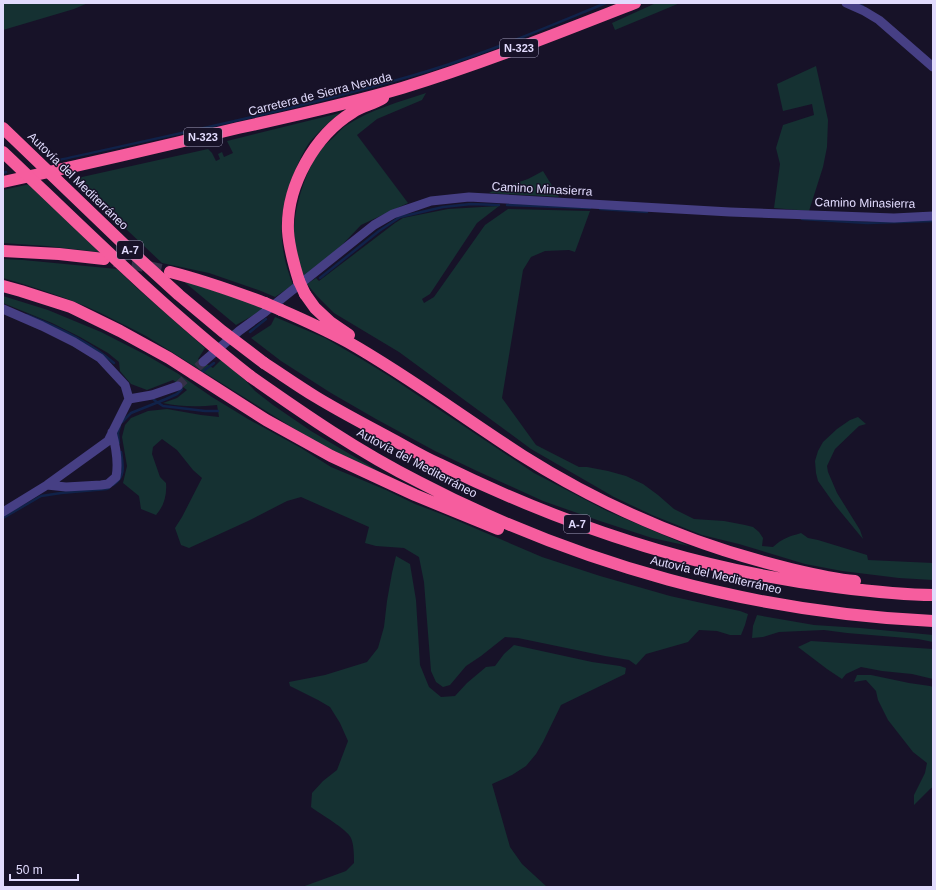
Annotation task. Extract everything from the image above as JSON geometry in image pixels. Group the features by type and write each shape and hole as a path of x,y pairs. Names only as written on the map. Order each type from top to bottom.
{"highway":[{"name":"Carretera de Sierra Nevada","path":"3,182 320,110 401,88 479,63 635,3"},
{"path":"390,368 375,352 330,322 305,294 299,282 291,256 288,230 290,206 296,185 304,164 318,144 333,127 353,112 376,103 401,88"},
{"name":"Autovía del Mediterráneo","path":"3,128 178,295 222,331 264,363 316,397 438,464 521,502 608,535 653,549 729,569 805,583 876,592 933,596"},
{"name":"Autovía del Mediterráneo","path":"3,152 161,301 212,346 250,376 326,429 418,482 515,528 610,563 669,580 748,599 829,612 904,620 933,621"},
{"path":"3,251 59,254 104,259"},
{"path":"170,272 198,279 265,303 313,324 348,342 494,437 564,480 616,508 673,533 763,562 835,578 883,585 920,595"},
{"path":"3,286 22,290 71,307 120,331 169,358 266,420 332,456 414,495 517,536 558,544"}],"street":[{"path":"846,3 879,20 933,67"},
{"name":"Camino Minasierra","path":"203,362 239,331 272,307 374,225 393,214 431,201 469,197 730,212 894,218 933,216"},
{"path":"3,310 49,329 100,358 124,385 129,399 108,441 47,485 3,512"},
{"path":"129,399 152,395 178,386"},
{"path":"47,485 66,487 108,484 116,477 118,469 115,443 112,432"}],"green space":[{"path":"3,3 88,3 74,9 3,30"},
{"path":"656,3 680,3 615,30 612,23"},
{"path":"816,66 828,120 827,147 823,167 809,211 774,208 780,164 776,148 783,125 814,115 812,104 783,111 777,84"},
{"path":"426,93 422,100 377,119 357,135 408,203 361,225 342,245 304,277 295,246 294,226 302,189 311,166 317,156 323,147 334,136 356,119 386,106"},
{"path":"340,113 309,143 289,185 283,213 282,241 284,256 293,285 275,297 209,273 162,263 73,179 208,149 216,161 220,159 218,154 222,152 224,157 233,153 227,141"},
{"path":"543,171 559,197 489,193 528,179"},
{"path":"30,184 99,252 3,243 3,190"},
{"path":"499,206 477,223 430,294 422,299 424,303 434,297 485,225 508,209 590,211 575,252 569,250 545,251 531,257 523,270 502,398 536,445 579,467 608,471 626,476 643,484 674,509 694,519 724,521 753,527 763,538 762,546 773,547 786,538 801,533 808,538 867,555 868,560 933,563 933,580 899,578 842,571 805,564 739,544 702,535 652,515 614,497 531,449 399,352 334,313 307,284 316,278 319,281 403,218 448,209"},
{"path":"3,259 117,269 205,348 198,359 213,368 221,360 273,405 311,431 385,475 317,443 146,336 85,306 3,278"},
{"path":"182,280 266,308 236,325"},
{"path":"3,296 48,310 101,332 177,373 248,419 301,448 331,467 415,504 542,557 600,576 670,596 748,614 741,635 730,635 717,631 699,630 688,642 646,654 636,665 629,660 518,638 505,637 466,666 450,685 443,687 436,682 431,671 424,582 419,557 404,548 376,546 365,543 369,527 301,497 287,501 189,548 181,545 175,528 202,478 193,470 177,450 162,439 153,447 152,454 160,477 166,483 164,500 156,515 141,509 139,496 123,483 127,466 122,437 125,425 131,418 148,411 167,409 219,417 217,405 190,406 163,403 177,398 187,390 173,380 147,390 131,384 120,371 119,362 108,353 52,323 3,303"},
{"path":"275,317 325,338 363,360 534,473 607,511 689,546 652,538 543,501 435,451 376,419 331,393 281,361 251,338 271,325"},
{"path":"858,417 866,424 859,426 835,449 827,466 837,493 860,530 863,539 835,505 818,481 815,461 823,442 837,429 850,420"},
{"path":"396,556 410,564 416,600 420,665 429,687 441,697 455,696 467,683 486,667 495,666 504,654 514,645 626,668 625,674 561,705 543,742 536,754 526,766 512,775 492,784 510,847 522,864 547,887 302,887 346,871 354,863 353,844 349,834 311,807 312,793 323,781 337,770 348,741 340,723 330,707 290,686 289,682 325,675 367,662 378,648 384,627 387,601"},
{"path":"757,615 814,625 933,635 933,642 918,639 824,630 779,632 763,637 752,638 753,626"},
{"path":"811,641 933,649 933,679 912,674 861,667 846,674 842,679 798,647"},
{"path":"857,675 871,675 933,687 933,787 914,805 914,795 925,773 927,763 913,752 888,720 878,700 876,691 866,680 854,682"}],"waterway":[{"path":"59,160 192,131 411,76 461,60 534,33 606,3"},
{"path":"857,3 863,6"},
{"path":"320,278 379,231 400,217 443,207 471,204 499,205"},
{"path":"507,205 590,208"},
{"path":"600,209 647,212"},
{"path":"802,219 867,223 933,221"},
{"path":"27,315 73,336 94,348 114,363"},
{"path":"250,332 266,319"},
{"path":"202,372 214,363"},
{"path":"122,422 131,413 177,394 182,389"},
{"path":"154,400 163,406 218,411"},
{"path":"119,443 118,433 120,426"},
{"path":"113,485 120,478 123,470 121,452"},
{"path":"3,518 41,496 109,488"}],"tunnel":[{"path":"114,261 170,272"},
{"path":"178,386 203,362"}]}
